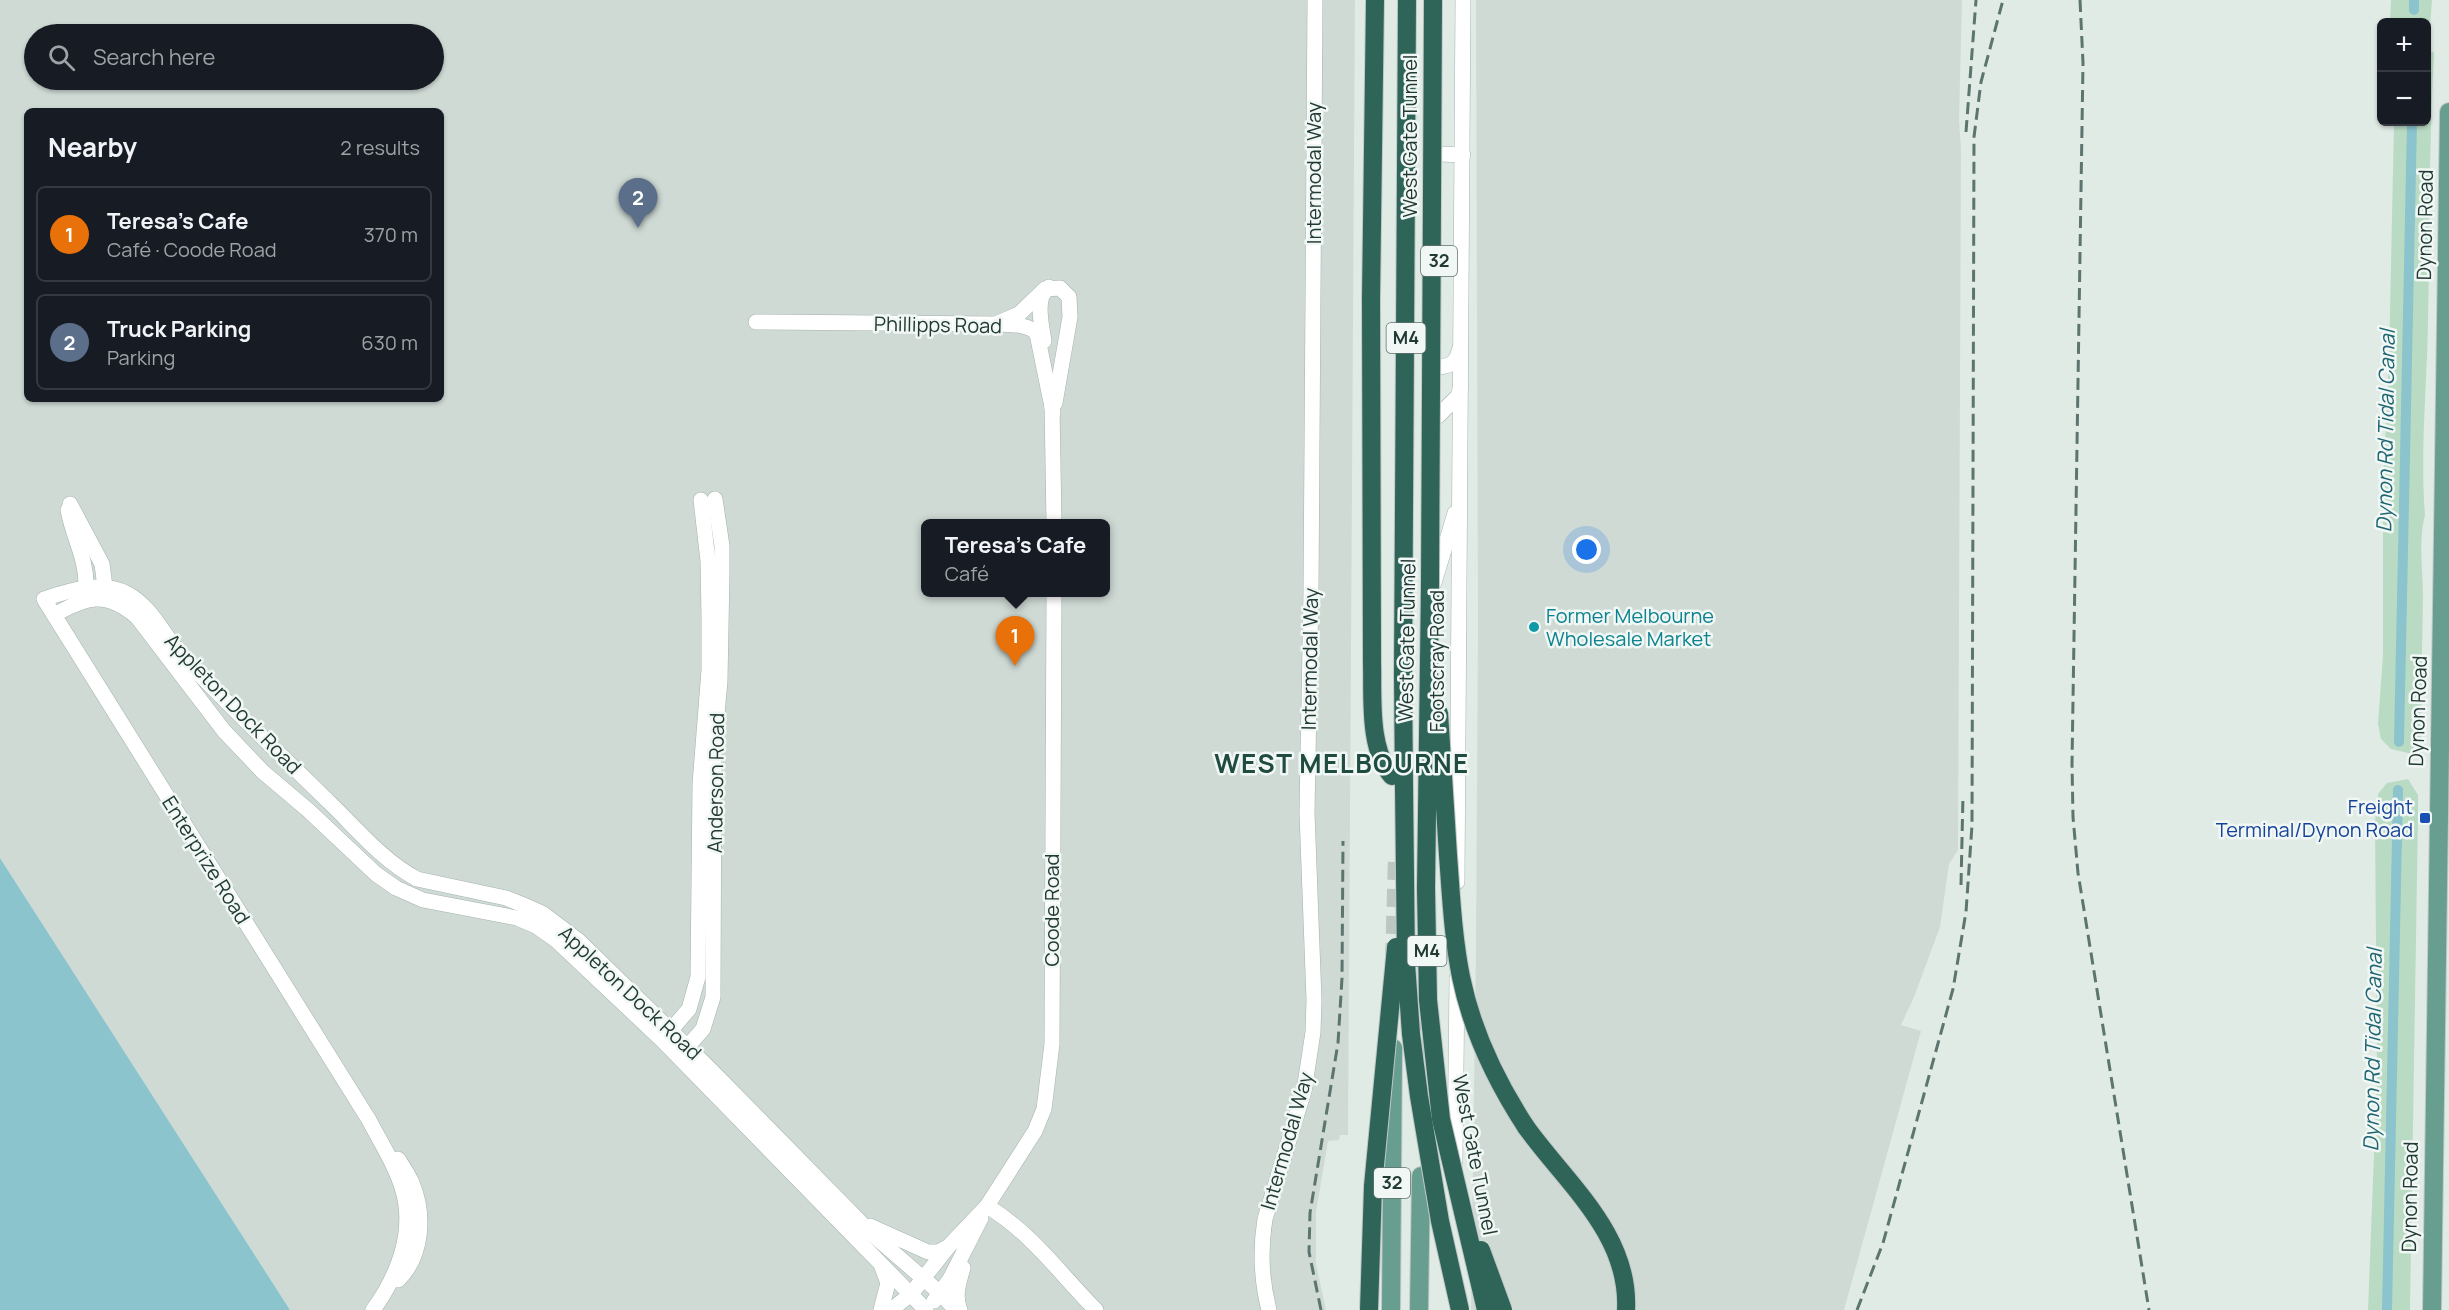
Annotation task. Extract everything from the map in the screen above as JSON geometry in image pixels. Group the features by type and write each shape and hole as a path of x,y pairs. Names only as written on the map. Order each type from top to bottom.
{"highway":[{"path":"1369,1310 1373,1186 1397,935 1398,781 1381,761 1374,718 1371,299 1375,0"},
{"name":"West Gate Tunnel","path":"1407,0 1398,781 1411,1034 1440,1221 1460,1310"},
{"name":"West Gate Tunnel","path":"1432,0 1432,584 1426,888 1428,979 1433,1058 1441,1119 1485,1310"},
{"path":"1432,584 1451,899 1461,976 1466,996 1479,1037 1510,1103 1545,1154 1588,1203 1613,1244 1625,1288 1626,1310"},
{"path":"1452,1169 1503,1310"}],"main road":[{"name":"32","path":"1438,416 1441,0"},
{"name":"Dynon Road","path":"2432,1310 2449,112"},
{"name":"32","path":"1391,1310 1394,1023"},
{"name":"32","path":"1419,1310 1421,1176"}],"street":[{"name":"Intermodal Way","path":"1269,1310 1262,1266 1265,1219 1304,1091 1313,1032 1307,813 1311,626 1315,0"},
{"name":"Footscray Road","path":"1455,1206 1463,0"},
{"path":"1440,154 1463,155"},
{"path":"994,324 1019,314 1040,291 1049,288 1065,291 1070,301 1071,311 1053,412"},
{"path":"1049,288 1044,292 1040,318 1053,412 1054,519"},
{"name":"Phillipps Road","path":"756,322 994,324 1025,327 1036,331 1053,412"},
{"name":"Footscray Road","path":"1438,367 1452,365 1455,362 1462,339"},
{"path":"1438,416 1458,396 1462,383"},
{"name":"Footscray Road","path":"1432,584 1456,509 1461,478"},
{"name":"Anderson Road","path":"666,1036 689,1009 698,976 700,784 709,670 708,500 721,538 722,572 720,681 714,747 713,997 703,1029 683,1052"},
{"path":"86,588 85,563 71,529 68,510 70,504 102,564 105,587"},
{"name":"Appleton Dock Road","path":"44,599 86,588 105,587 134,598 155,619 183,656 248,722 366,839 406,873 417,879 506,898 542,913 579,941 666,1036"},
{"name":"Coode Road","path":"926,1310 940,1293 986,1208 1035,1131 1044,1109 1052,1032 1054,597"},
{"name":"Enterprize Road","path":"44,599 369,1120 390,1159 403,1191 407,1216 404,1243 387,1291 373,1310"},
{"name":"Appleton Dock Road","path":"54,615 74,604 93,599 106,599 128,609 137,617 224,731 263,772 376,874 396,888 423,900 517,918 536,926 556,940 666,1036 855,1216 958,1310"},
{"path":"248,722 244,729 249,744 323,825"},
{"name":"Appleton Dock Road","path":"683,1052 881,1265 926,1310"},
{"path":"986,1208 1008,1219 1029,1236 1096,1310"},
{"name":"Coode Road","path":"891,1310 910,1294 948,1247 986,1208"},
{"path":"855,1216 872,1227 928,1252 938,1252 948,1247"},
{"path":"958,1310 959,1285 976,1230"},
{"path":"881,1265 888,1283 881,1310"}],"shaded area":[{"path":"0,0 1355,0 1348,1135 1340,1135 1339,1140 1328,1141 1316,1212 1316,1264 1326,1310 290,1310 0,858"},
{"path":"1476,0 1962,0 1959,120 1961,149 1958,850 1949,864 1940,927 1901,1025 1921,1031 1844,1310 1471,1310 1478,627"}],"green space":[{"path":"2391,0 2432,0 2431,18 2390,18"},
{"path":"2431,52 2434,52 2423,443 2425,515 2421,546 2423,598 2421,756 2391,749 2381,739 2378,724 2383,655 2383,483 2389,359 2394,126 2431,126"},
{"path":"2408,779 2418,795 2410,1310 2368,1310 2377,1075 2375,821 2378,794 2387,783"}],"water":[{"path":"0,858 290,1310 0,1310"}],"waterway":[{"name":"Dynon Rd Tidal Canal","path":"2414,0 2414,10"},
{"name":"Dynon Rd Tidal Canal","path":"2399,742 2412,126"},
{"name":"Dynon Rd Tidal Canal","path":"2387,1310 2398,790"}],"tunnel":[{"path":"1394,961 1397,857"},
{"path":"1423,1084 1424,1018"}],"railway":[{"path":"1966,132 1976,0"},
{"path":"1857,1310 1883,1243 1953,989 1966,912 1972,825 1974,137 1981,82 2003,0"},
{"path":"2080,0 2083,63 2073,817 2078,873 2149,1310"},
{"path":"1961,885 1963,795"},
{"path":"1321,1310 1309,1252 1310,1213 1338,1043 1342,978 1343,841"}],"place":[{"name":"Truck Parking","path":"638,228"},
{"name":"Former Melbourne Wholesale Market","path":"1534,627"},
{"name":"Teresa's Cafe","path":"1015,666"},
{"name":"Freight Terminal/Dynon Road","path":"2425,818"}],"district":[{"name":"WEST MELBOURNE","path":"1342,764"}]}
